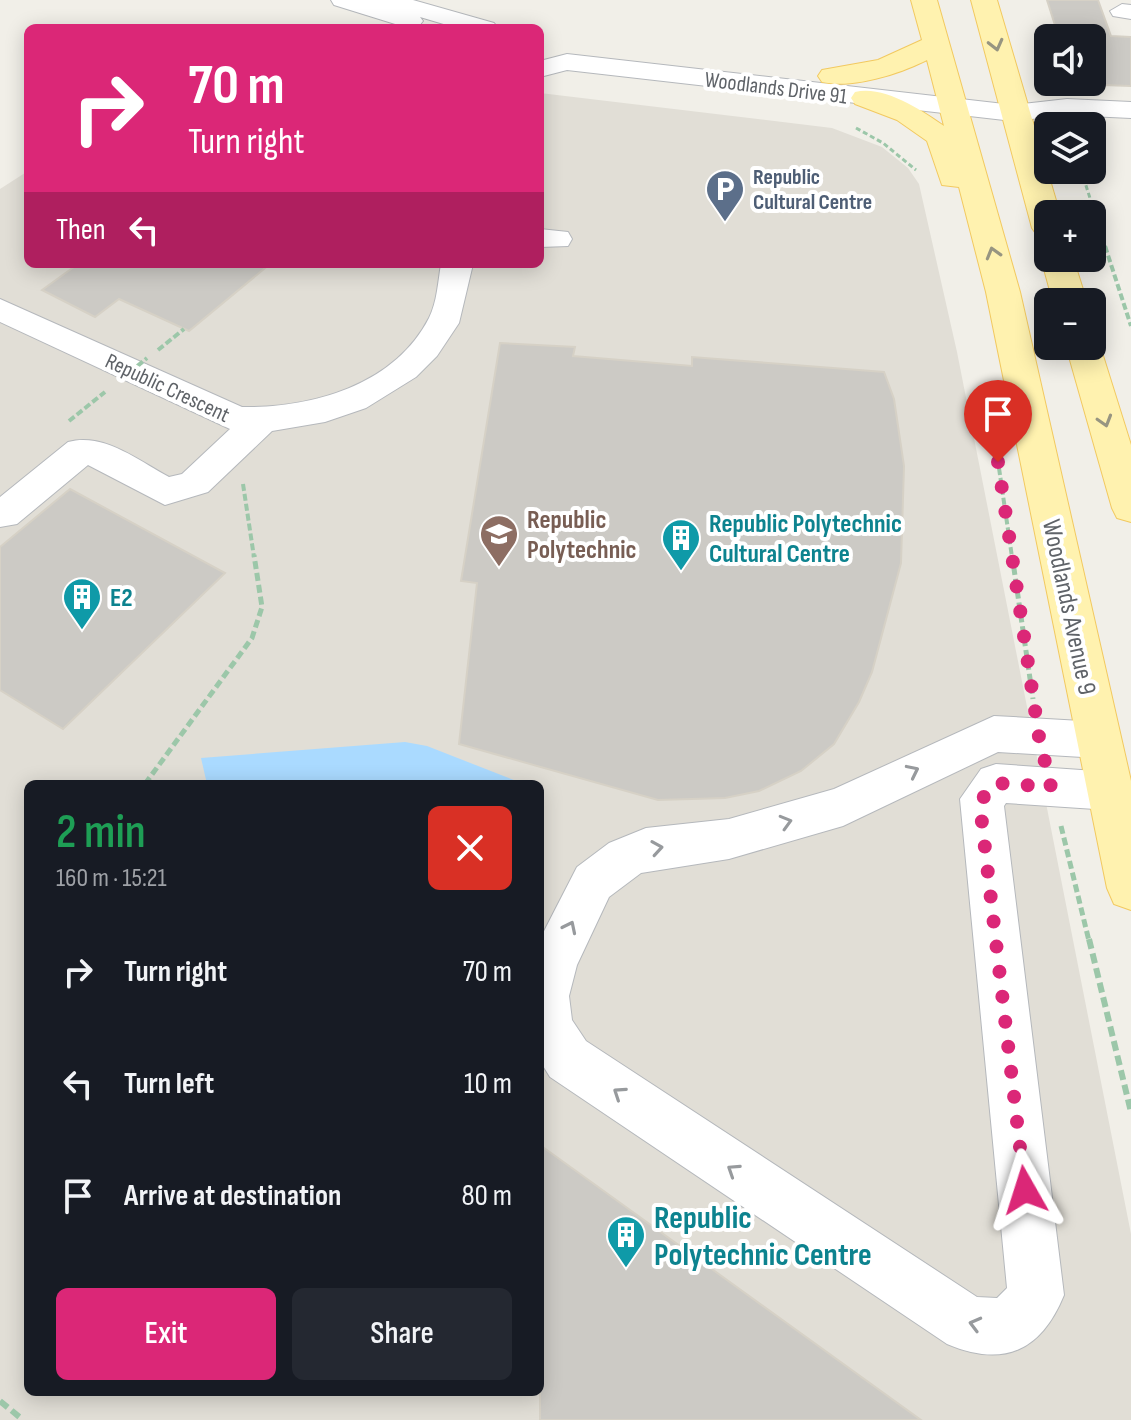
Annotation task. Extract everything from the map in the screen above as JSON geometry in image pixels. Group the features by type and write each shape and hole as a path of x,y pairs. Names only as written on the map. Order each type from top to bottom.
{"main road":[{"name":"Woodlands Avenue 9","path":"924,0 1003,292 1131,888"},
{"path":"984,0 1040,200"},
{"path":"832,76 893,66 914,59 937,42"},
{"path":"865,98 907,114 940,137 950,175 982,215"},
{"path":"1087,360 1131,508"}],"street":[{"path":"343,0 421,24"},
{"path":"386,0 471,24"},
{"path":"544,42 832,76 951,98"},
{"name":"Woodlands Drive 91","path":"544,68 567,62 865,98 951,98 1131,110"},
{"name":"Republic Crescent","path":"0,309 237,419 261,421 331,411 372,392 401,370 427,346 445,321 456,268"},
{"path":"4,514 81,451 93,452 165,492 195,483 261,421"},
{"path":"1099,740 994,734 843,806 729,839 646,849 625,858 593,882 554,961 544,996 548,1028 568,1059 683,1137 967,1324 998,1330 1021,1319 1036,1295 981,814 982,799 996,783 1110,791"}],"path":[{"path":"849,124 883,143 925,180"},
{"path":"1085,184 1131,326"},
{"path":"122,379 184,329"},
{"path":"148,780 252,638 262,607 240,469 231,449"},
{"path":"996,452 1039,737"},
{"path":"1051,787 1131,1112"},
{"path":"0,1401 23,1420"}],"shaded area":[{"name":"Republic Polytechnic","path":"544,93 832,128 882,147 908,168 919,184 957,352 1131,1234 1131,1420 0,1420 0,189 24,174 24,268 544,268"}],"water":[{"path":"405,742 427,746 514,780 206,780 201,758"}],"building":[{"path":"1047,0 1098,0 1111,36 1131,37 1131,86 1106,85 1106,24 1055,24"},
{"path":"72,268 265,268 189,331 119,299 95,317 42,290"},
{"name":"Republic Polytechnic Cultural Centre","path":"500,343 575,347 573,356 692,366 692,357 884,372 894,399 904,466 901,563 872,672 859,702 834,744 801,771 759,791 725,798 658,800 459,744 477,583 461,581"},
{"name":"E2","path":"70,489 225,573 63,729 0,690 0,547"},
{"name":"Republic Polytechnic Centre","path":"544,1148 921,1420 540,1420 540,1396 544,1396"}],"place":[{"name":"Republic Cultural Centre","path":"725,223"},
{"name":"Republic Polytechnic","path":"499,568"},
{"name":"Republic Polytechnic Cultural Centre","path":"681,572"},
{"name":"E2","path":"82,631"},
{"name":"Republic Polytechnic Centre","path":"626,1269"}],"route":[{"path":"998,462 1039,737 1051,787 996,783 982,799 981,814 1025,1190"}]}
